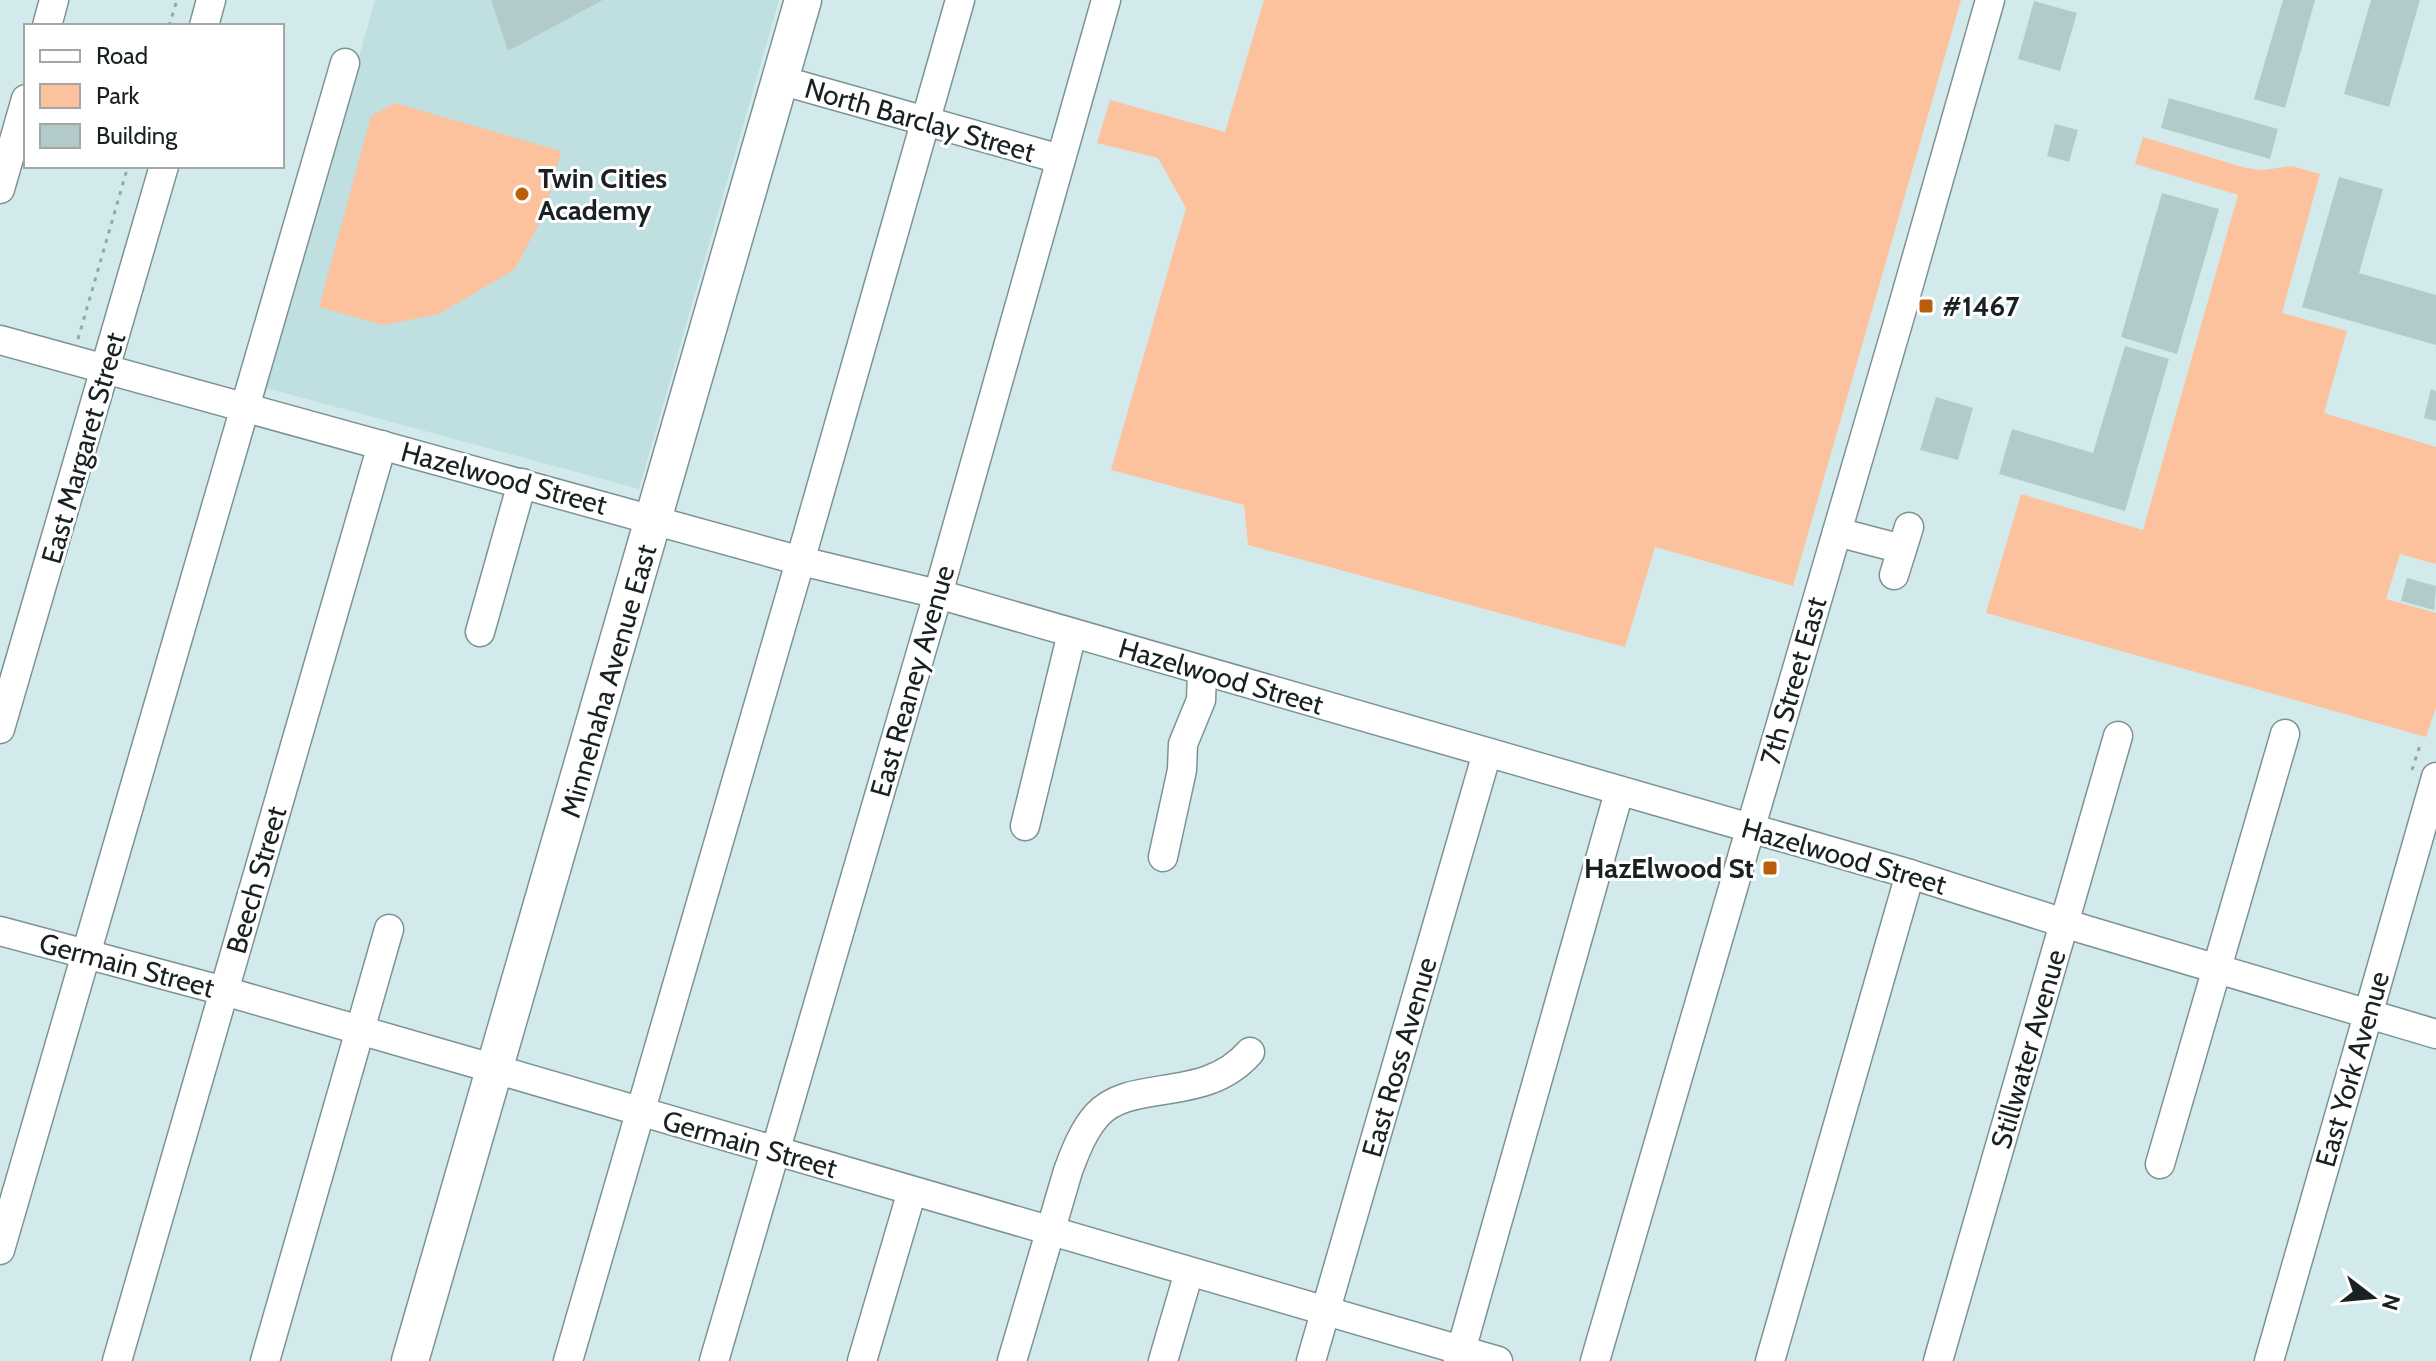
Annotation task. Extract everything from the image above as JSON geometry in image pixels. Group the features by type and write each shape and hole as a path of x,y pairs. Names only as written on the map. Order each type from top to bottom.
{"main road":[{"name":"Minnehaha Avenue East","path":"410,1361 803,0"}],"street":[{"path":"48,24 54,0"},
{"path":"205,24 211,0"},
{"path":"568,1361 801,561 960,0"},
{"name":"East Reaney Avenue","path":"714,1361 938,594 1106,0"},
{"name":"7th Street East","path":"1595,1361 1990,0"},
{"path":"0,1250 345,63"},
{"name":"North Barclay Street","path":"780,80 1060,159"},
{"path":"0,189 24,106"},
{"name":"East Margaret Street","path":"0,729 163,168"},
{"name":"Hazelwood Street","path":"0,340 801,561 938,594 1910,874 2064,924 2436,1034"},
{"name":"Beech Street","path":"117,1361 382,445"},
{"path":"480,632 522,483"},
{"path":"1837,532 1902,550"},
{"path":"1025,826 1072,633"},
{"path":"1163,857 1182,770 1183,744 1201,700 1202,672"},
{"path":"2160,1164 2285,734"},
{"name":"Stillwater Avenue","path":"1938,1361 2118,736"},
{"name":"East Ross Avenue","path":"1311,1361 1487,753"},
{"name":"East York Avenue","path":"2269,1361 2436,777"},
{"path":"1459,1356 1619,792"},
{"path":"1770,1361 1910,874"},
{"path":"265,1361 389,929"},
{"name":"Germain Street","path":"0,931 224,991 1326,1311 1459,1356 1498,1361"},
{"path":"1012,1361 1077,1149 1098,1115 1110,1104 1130,1097 1211,1081 1229,1072 1250,1052"},
{"path":"862,1361 912,1191"},
{"path":"1163,1361 1189,1272"}],"path":[{"path":"170,24 177,0"},
{"path":"78,340 127,168"}],"shaded area":[{"name":"Twin Cities Academy","path":"375,0 779,0 639,489 266,388"}],"green space":[{"path":"1264,0 1961,0 1793,586 1655,547 1625,647 1248,545 1244,505 1111,470 1186,208 1158,158 1097,143 1110,100 1225,132"},
{"path":"395,103 561,151 545,212 515,269 439,314 383,325 319,307 371,116"},
{"path":"2143,137 2246,168 2263,170 2292,166 2320,174 2282,313 2347,331 2324,413 2436,447 2436,564 2400,554 2386,599 2436,613 2436,708 2426,737 1986,613 2021,494 2143,530 2238,195 2135,164"}],"building":[{"path":"491,0 603,0 508,51"},
{"path":"2283,0 2315,0 2285,108 2254,99"},
{"path":"2371,0 2420,0 2389,107 2344,94"},
{"path":"2034,1 2077,13 2060,71 2018,59"},
{"path":"2169,98 2278,129 2270,159 2161,128"},
{"path":"2055,124 2078,130 2069,162 2047,156"},
{"path":"2339,177 2383,189 2359,273 2436,295 2436,345 2302,307"},
{"path":"2162,193 2219,209 2177,354 2121,337"},
{"path":"2125,346 2169,359 2125,511 1999,474 2012,429 2093,453"},
{"path":"2431,389 2436,391 2436,421 2424,418"},
{"path":"1936,397 1973,408 1958,460 1920,450"},
{"path":"2407,578 2436,586 2434,610 2401,601"}],"place":[{"name":"Twin Cities Academy","path":"522,194"},
{"name":"#1467","path":"1926,306"},
{"name":"HazElwood St","path":"1770,868"}]}
